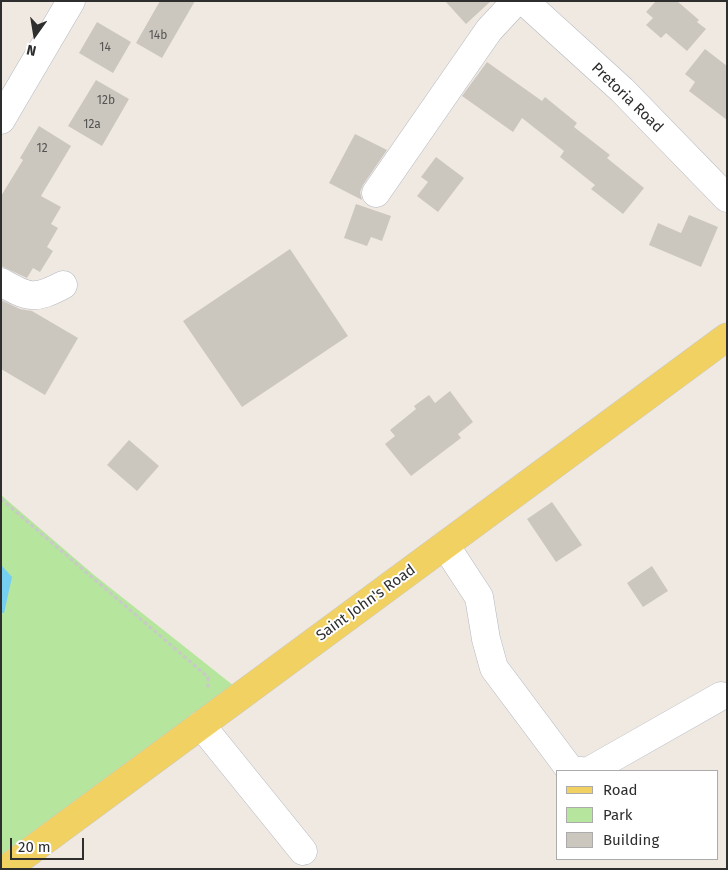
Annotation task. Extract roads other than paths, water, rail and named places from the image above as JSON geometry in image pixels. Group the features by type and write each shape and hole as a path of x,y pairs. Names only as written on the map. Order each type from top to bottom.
{"main road":[{"name":"Saint John's Road","path":"6,869 727,337"}],"street":[{"path":"1,120 71,1"},
{"path":"376,193 489,30 516,1"},
{"name":"Pretoria Road","path":"524,1 622,90 727,198"},
{"path":"1,282 16,291 34,297 63,285"},
{"path":"445,545 478,597 494,668 570,770"},
{"path":"591,770 719,694"},
{"path":"207,720 303,851"}],"water":[{"path":"2,566 12,577 4,613 1,613"}]}
